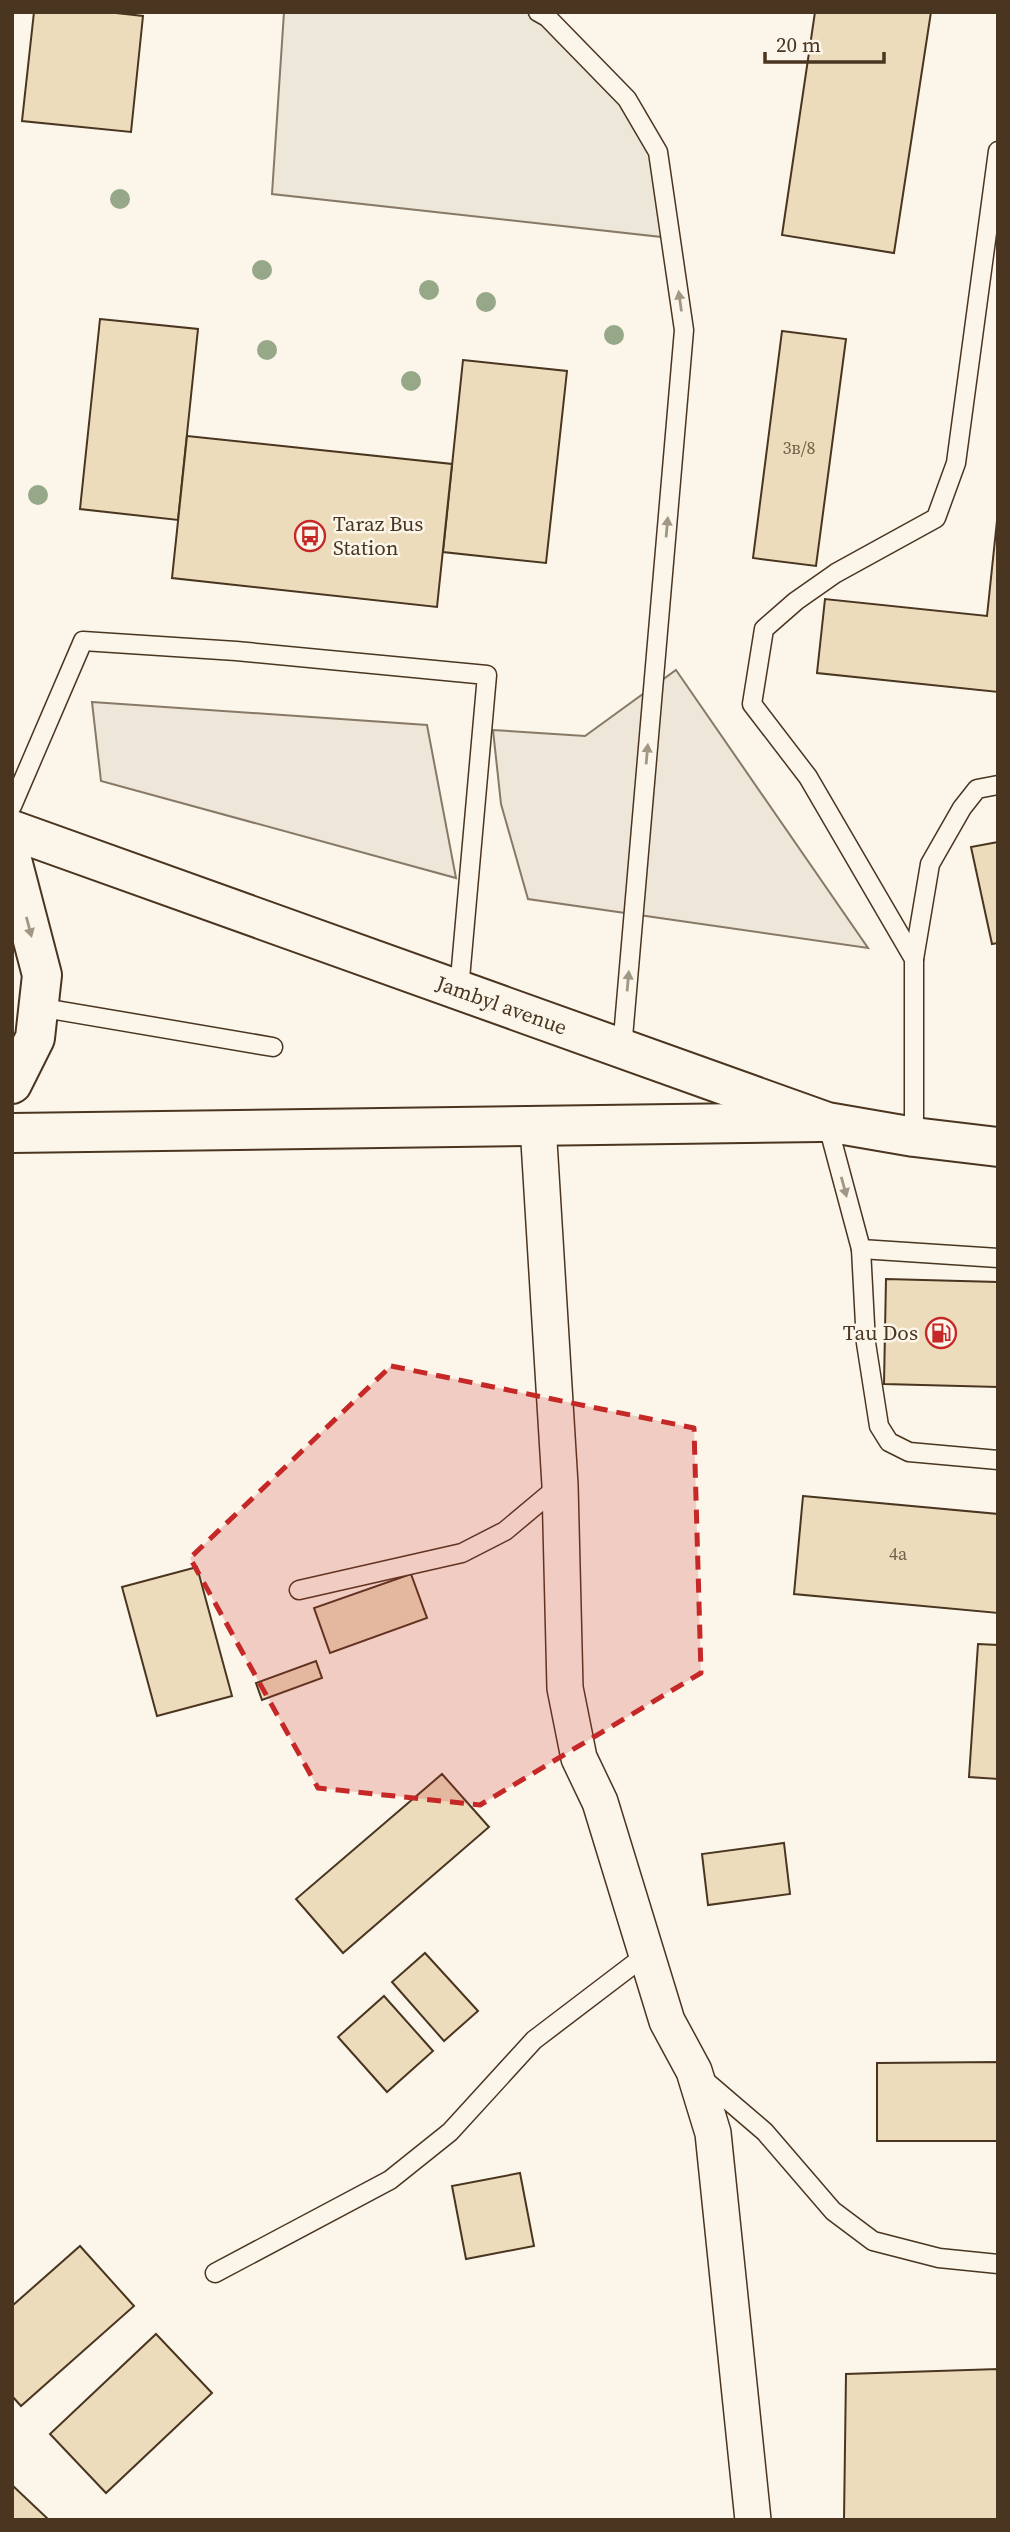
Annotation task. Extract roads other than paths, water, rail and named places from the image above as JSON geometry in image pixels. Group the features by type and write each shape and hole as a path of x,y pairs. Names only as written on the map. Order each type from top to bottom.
{"main road":[{"name":"Jambyl avenue","path":"12,830 827,1122 914,1137 998,1147"},
{"path":"12,860 42,975 35,1038 12,1084"},
{"path":"12,1133 827,1122"}],"street":[{"path":"538,1125 560,1485 565,1688 579,1758 600,1802 667,2021 694,2071 713,2133 753,2520"}],"lane":[{"path":"538,12 547,17 627,99 658,152 684,330 622,1049"},
{"path":"915,959 807,777 752,704 764,629 796,601 836,573 936,518 956,463 998,151"},
{"path":"12,806 83,641 236,651 487,675 459,990"},
{"path":"914,1137 915,959 930,864 962,808 977,789 998,785"},
{"path":"38,1007 273,1047"},
{"path":"827,1122 861,1249 866,1343 879,1426 889,1442 909,1452 998,1460"},
{"path":"861,1249 998,1258"},
{"path":"299,1590 463,1553 505,1531 560,1485"},
{"path":"215,2273 390,2180 450,2132 534,2040 647,1954"},
{"path":"694,2071 765,2132 833,2211 873,2241 939,2258 998,2264"}],"place":[{"name":"Taraz Bus Station","path":"310,536"},
{"name":"Tau Dos","path":"941,1333"}]}
